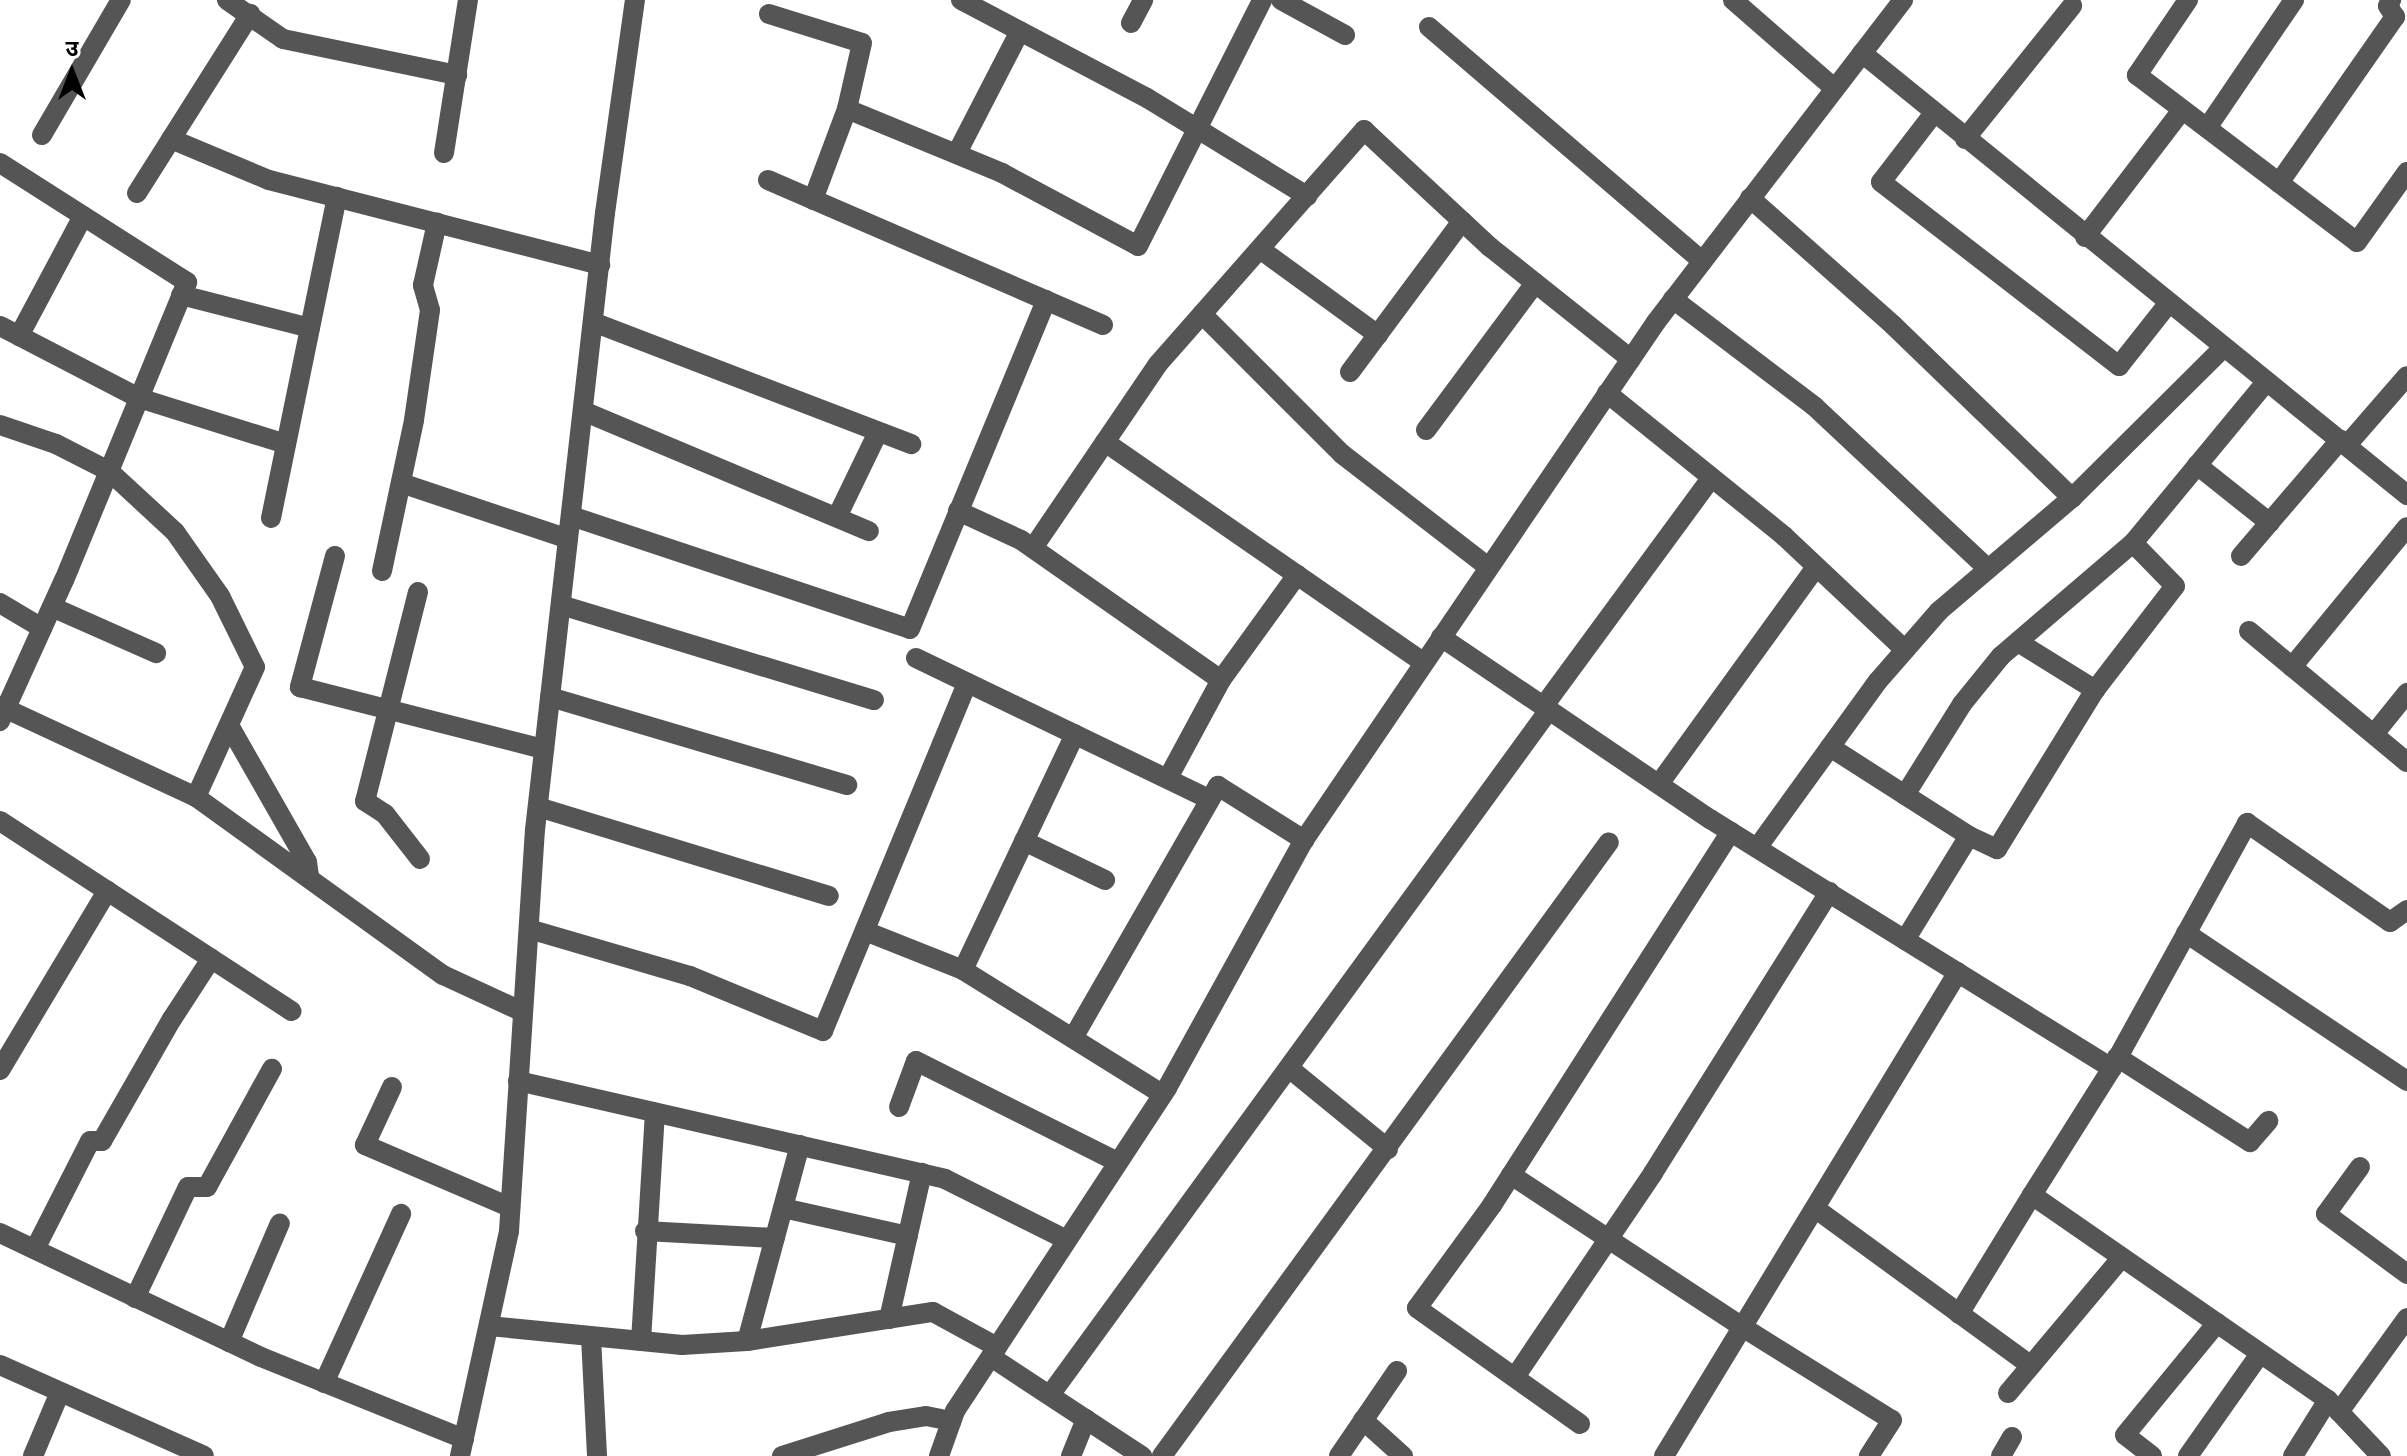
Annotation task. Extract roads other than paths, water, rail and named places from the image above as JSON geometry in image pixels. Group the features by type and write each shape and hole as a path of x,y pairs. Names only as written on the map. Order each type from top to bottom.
{"street":[{"path":"42,135 121,0"},
{"path":"227,0 283,39 457,75"},
{"path":"444,153 468,0"},
{"path":"0,1233 462,1448 489,1326 510,1207 544,749 593,322 635,0"},
{"path":"1131,23 1143,0"},
{"path":"847,109 1002,173 1138,246 1262,0"},
{"path":"1281,0 1345,35"},
{"path":"1733,0 1834,88"},
{"path":"939,1456 952,1421 994,1352 1162,1094 1304,840 1673,299 1903,0"},
{"path":"2188,0 2137,75 2357,242 2407,172"},
{"path":"2207,128 2294,0"},
{"path":"2279,183 2395,17 2388,6 2391,0"},
{"path":"971,2 1197,129 1307,196"},
{"path":"1965,139 2072,6"},
{"path":"137,193 250,14"},
{"path":"769,14 862,43 847,109 813,200"},
{"path":"1429,27 1702,261"},
{"path":"957,153 1020,31"},
{"path":"1862,53 2085,237 2407,495"},
{"path":"2085,237 2182,110"},
{"path":"1934,113 1881,182 2119,366 2168,304"},
{"path":"1033,548 1158,364 1364,130 1462,221 1631,359"},
{"path":"171,139 269,180 600,265"},
{"path":"0,163 187,282 52,607 2,712 196,797 443,975 523,1012"},
{"path":"768,180 1103,325"},
{"path":"271,518 337,197"},
{"path":"1750,198 1893,325 2072,498"},
{"path":"19,336 83,216"},
{"path":"1350,372 1462,221"},
{"path":"382,571 414,420 430,310 423,285 437,223"},
{"path":"1260,249 1378,335"},
{"path":"1426,430 1535,283"},
{"path":"181,295 310,328"},
{"path":"1673,299 1814,406 1988,569"},
{"path":"571,516 910,629 1046,300"},
{"path":"1202,314 1342,454 1488,567"},
{"path":"593,322 911,444"},
{"path":"0,326 139,398 286,444"},
{"path":"1757,848 1830,747 1939,611 2072,498 2223,348"},
{"path":"2241,556 2407,376"},
{"path":"1905,795 1962,704 2001,656 2133,543 2266,382"},
{"path":"1607,393 1816,567 1905,650"},
{"path":"583,411 869,531"},
{"path":"0,425 56,444 109,471 175,532 220,596 255,667 196,797"},
{"path":"837,517 878,432"},
{"path":"1105,442 1423,662"},
{"path":"2197,465 2270,523"},
{"path":"1050,1395 1289,1068 1711,478"},
{"path":"401,483 568,539"},
{"path":"958,511 1033,548 1221,680"},
{"path":"2292,667 2407,527"},
{"path":"1830,747 1969,836 1997,849 2095,690 2175,586 2133,543"},
{"path":"335,556 300,687 544,749"},
{"path":"1659,784 1816,567"},
{"path":"1168,778 1221,680 1297,575"},
{"path":"418,592 365,801 385,814 420,859"},
{"path":"0,603 42,628"},
{"path":"561,605 874,700"},
{"path":"52,607 156,653"},
{"path":"2249,631 2407,762"},
{"path":"1441,637 1731,832 1958,972 2250,1142 2268,1121"},
{"path":"2018,642 2095,690"},
{"path":"916,658 1209,799"},
{"path":"529,929 690,976 823,1031 967,683"},
{"path":"2374,734 2407,693"},
{"path":"550,697 847,785"},
{"path":"230,727 307,862 309,877"},
{"path":"963,970 1075,734"},
{"path":"1073,1038 1218,786 1304,840"},
{"path":"538,807 829,896"},
{"path":"0,821 292,1011"},
{"path":"1959,1314 2114,1062 2247,823 2390,922 2407,910"},
{"path":"1580,1424 1417,1308 1511,1175 1731,832"},
{"path":"1905,940 1969,836"},
{"path":"1024,841 1105,880"},
{"path":"1162,1456 1609,842"},
{"path":"0,1070 107,891"},
{"path":"1515,1377 1608,1239 1829,892"},
{"path":"865,931 963,970 1162,1094"},
{"path":"2186,933 2405,1075"},
{"path":"35,1249 90,1141 102,1141 172,1019 211,959"},
{"path":"1664,1456 1958,972"},
{"path":"899,1107 916,1061 1118,1162"},
{"path":"1289,1068 1388,1149"},
{"path":"135,1298 188,1187 207,1187 272,1069"},
{"path":"518,1081 945,1179 1067,1240"},
{"path":"392,1087 365,1145 510,1207"},
{"path":"641,1341 645,1231 655,1112"},
{"path":"747,1341 800,1145"},
{"path":"2360,1167 2326,1214 2407,1274"},
{"path":"889,1319 922,1173"},
{"path":"1511,1175 1744,1328 1892,1420 1869,1456"},
{"path":"2032,1195 2333,1406 2381,1456"},
{"path":"783,1208 908,1236"},
{"path":"1816,1209 2031,1366"},
{"path":"324,1383 401,1214"},
{"path":"229,1342 280,1223"},
{"path":"645,1231 775,1238"},
{"path":"2008,1393 2122,1257"},
{"path":"489,1326 682,1345 747,1341 933,1312 1142,1456"},
{"path":"2293,1456 2407,1318"},
{"path":"2152,1456 2125,1435 2217,1323"},
{"path":"591,1337 597,1456"},
{"path":"2188,1456 2260,1354"},
{"path":"0,1365 204,1456"},
{"path":"1339,1456 1397,1371"},
{"path":"33,1456 60,1392"},
{"path":"782,1456 889,1422 926,1416 952,1421"},
{"path":"1071,1456 1086,1419"},
{"path":"1363,1420 1403,1456"},
{"path":"2001,1456 2012,1437"}]}
